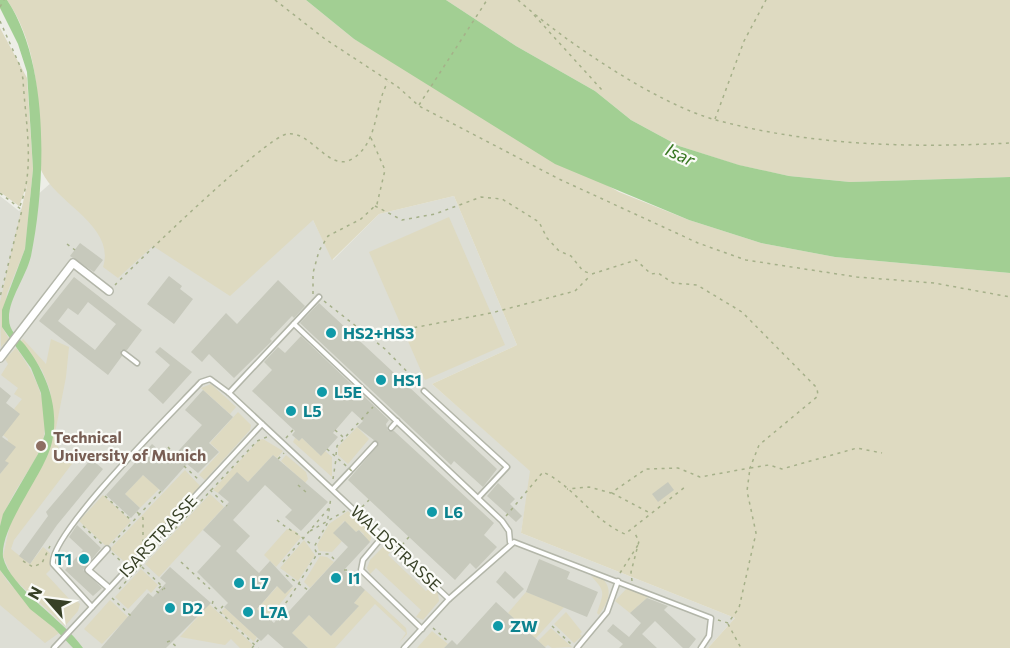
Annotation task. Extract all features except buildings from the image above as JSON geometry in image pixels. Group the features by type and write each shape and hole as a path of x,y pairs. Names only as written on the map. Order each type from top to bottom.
{"street":[{"path":"0,358 74,263 109,291"},
{"path":"107,549 88,570 109,588"}],"lane":[{"path":"228,393 319,297"},
{"path":"294,324 502,521 509,531 510,542 711,618 709,636 700,648"},
{"path":"124,353 137,363"},
{"name":"WALDSTRASSE","path":"100,491 201,382 210,379 262,424 450,598 510,542"},
{"path":"424,391 507,467 478,498"},
{"path":"391,428 397,421"},
{"name":"ISARSTRASSE","path":"54,648 262,424"},
{"path":"332,490 375,444"},
{"path":"92,607 54,569 52,557 69,529 100,491"},
{"path":"383,536 363,560 361,570 422,629"},
{"path":"576,648 607,612 618,581"},
{"path":"404,648 450,598"}],"path":[{"path":"0,7 4,0"},
{"path":"275,0 419,106 559,179 698,243 746,260 857,277 934,284 1010,297"},
{"path":"419,106 487,0"},
{"path":"518,0 641,87 714,120 819,140 927,147 1010,143"},
{"path":"714,120 744,41 766,0"},
{"path":"532,12 602,90"},
{"path":"0,21 20,66 23,79 27,167 26,193 19,208"},
{"path":"109,291 242,166 279,137 287,134 300,136 341,161 353,159 370,138 379,98 388,81"},
{"path":"313,304 313,273 319,251 328,236 361,219 375,206 385,170 370,138"},
{"path":"0,193 22,210 0,297"},
{"path":"375,206 402,220 425,217 481,198 502,199 539,222 546,238 559,251 571,256 583,272 592,274"},
{"path":"67,244 75,250"},
{"path":"370,336 491,313 575,291 592,274 636,260 651,274 658,273 673,283 697,285 742,312 817,388 818,396 759,445 750,468 747,491 756,533 740,608 728,623"},
{"path":"319,297 370,336 424,391"},
{"path":"336,455 337,446 377,403"},
{"path":"286,438 293,430"},
{"path":"335,430 344,438"},
{"path":"119,589 260,438 273,439"},
{"path":"168,447 182,464"},
{"path":"611,493 646,469 678,468 700,477 769,465 783,469 857,447 882,453"},
{"path":"327,449 351,471"},
{"path":"278,459 285,452"},
{"path":"333,480 336,459"},
{"path":"502,521 543,472 567,489 587,510 625,534 633,531 651,513 685,487"},
{"path":"298,485 307,493"},
{"path":"567,489 589,487 611,493 651,513"},
{"path":"314,547 327,524 332,490"},
{"path":"100,491 133,521"},
{"path":"107,549 161,491"},
{"path":"362,507 369,500"},
{"path":"283,562 330,507"},
{"path":"309,532 327,524 348,509"},
{"path":"137,512 143,518 143,545"},
{"path":"277,520 286,528 295,530 314,547 317,554"},
{"path":"633,531 639,541 631,572 634,587"},
{"path":"402,544 409,537"},
{"path":"618,581 621,570 636,552 639,541"},
{"path":"23,561 33,567 42,563 53,543"},
{"path":"317,554 329,554 335,560"},
{"path":"271,620 299,583 317,554"},
{"path":"181,562 210,590"},
{"path":"141,566 164,587"},
{"path":"344,570 351,570"},
{"path":"286,575 294,583 299,583 308,590"},
{"path":"158,583 162,579"},
{"path":"111,597 131,616"},
{"path":"213,601 212,605 258,648"},
{"path":"219,611 223,606"},
{"path":"277,613 281,617 278,620"},
{"path":"711,618 728,623 741,648"},
{"path":"552,627 576,648"},
{"path":"434,628 449,642"},
{"path":"252,648 259,639"},
{"path":"167,642 171,641 178,648"}],"shaded area":[{"path":"7,0 306,0 354,39 619,192 689,220 761,243 835,257 1010,273 1010,648 708,648 735,618 521,533 530,471 432,384 517,345 454,196 379,214 332,260 313,220 230,296 153,246 118,278 103,267 105,252 101,239 93,227 49,184 40,167 37,94 32,61 23,30"},
{"path":"446,0 1010,0 1010,177 850,182 789,176 738,165 679,146 631,120 595,91 516,46"},
{"path":"0,28 27,78 33,169 25,249 7,293 2,327 9,339 1,347 0,302 27,185 19,206 0,192"},
{"path":"52,182 313,220 333,260 379,214 454,196 517,345 432,384 531,471 521,533 735,618 708,648 0,648 0,196 19,211"},
{"path":"449,217 505,345 425,380 369,252"},
{"path":"23,339 46,364 51,339 69,347 66,377 54,438 60,451 81,452 14,540 11,549 30,564 43,547 50,553 50,570 46,574 72,602 77,601 80,604 78,611 65,626 12,577 3,556 10,525 54,429 50,390 42,370 21,341"},
{"path":"16,348 32,372 38,386 45,413 45,428 37,456 11,498 0,526 0,474 8,464 5,461 8,439 3,435 19,414 14,409 22,399 14,394 18,388 1,375 8,364 5,359"},
{"path":"211,384 236,407 230,414 201,388"},
{"path":"238,412 251,425 250,430 205,480 199,475 220,452 210,443"},
{"path":"357,427 369,439 348,464 338,455 338,447"},
{"path":"295,438 299,441 302,438 320,455 325,451 332,457 332,477 293,442"},
{"path":"263,439 283,451 277,458 273,455 248,482 237,473 218,493 213,490 259,440"},
{"path":"286,455 306,472 308,479 305,483 281,461"},
{"path":"185,470 201,487 128,565 110,549"},
{"path":"143,475 159,489 140,508 125,494"},
{"path":"210,494 224,507 159,577 145,564"},
{"path":"103,495 131,521 107,547 79,521"},
{"path":"348,511 372,534 370,542 362,537 364,534 359,530 356,532 344,521 334,533 342,541 332,552 319,551 317,545 329,524"},
{"path":"287,529 295,531 301,537 276,567 264,555"},
{"path":"304,540 315,555 298,581 280,568"},
{"path":"385,545 392,549 388,555 426,591 432,586 438,593 439,601 423,620 416,617 421,610 376,568 370,574 367,568 370,560"},
{"path":"320,556 327,557 334,562 310,588 304,582"},
{"path":"141,569 158,585 151,593 147,589 128,609 115,597"},
{"path":"0,570 8,582 59,633 45,643 0,605"},
{"path":"591,576 602,578 608,587 607,601 599,615 597,613 602,593"},
{"path":"285,578 285,593 295,586 268,618 257,609"},
{"path":"627,588 648,597 630,613 615,601"},
{"path":"365,590 406,628 407,634 399,643 406,633 375,604 335,648 308,648 292,633 309,615 331,636 358,607 354,603"},
{"path":"526,592 564,607 535,639 508,613"},
{"path":"110,600 128,617 102,644 84,629"},
{"path":"209,604 253,645 250,648 240,648 231,639 225,645 180,637"},
{"path":"225,608 257,637 254,642 221,612"},
{"path":"566,612 582,632 580,634 582,636 574,643 554,624"},
{"path":"551,628 572,647 552,648 548,645 545,647 538,641"},
{"path":"432,631 448,644 444,648 417,648"}],"water":[{"path":"0,0 7,0 21,26 31,57 41,125 40,194 36,227 29,264 11,304 9,323 14,334 33,355 45,378 53,403 54,416 52,442 48,455 8,530 3,557 8,569 26,592 83,648 73,648 54,628 30,609 0,570 0,526 3,514 38,454 45,434 41,393 31,368 2,327 2,310 25,249 33,169 27,72 18,44 0,8"},
{"name":"Isar","path":"306,0 446,0 516,46 595,91 631,120 679,146 739,165 789,176 850,182 1010,177 1010,273 835,257 761,243 689,220 555,164 354,39"}],"place":[{"name":"HS2+HS3","path":"331,333"},
{"name":"HS1","path":"381,380"},
{"name":"L5E","path":"322,392"},
{"name":"L5","path":"291,411"},
{"name":"Technical University of Munich","path":"41,446"},
{"name":"L6","path":"432,512"},
{"name":"T1","path":"84,559"},
{"name":"I1","path":"336,578"},
{"name":"L7","path":"239,583"},
{"name":"D2","path":"170,608"},
{"name":"L7A","path":"248,612"},
{"name":"ZW","path":"498,626"}]}
